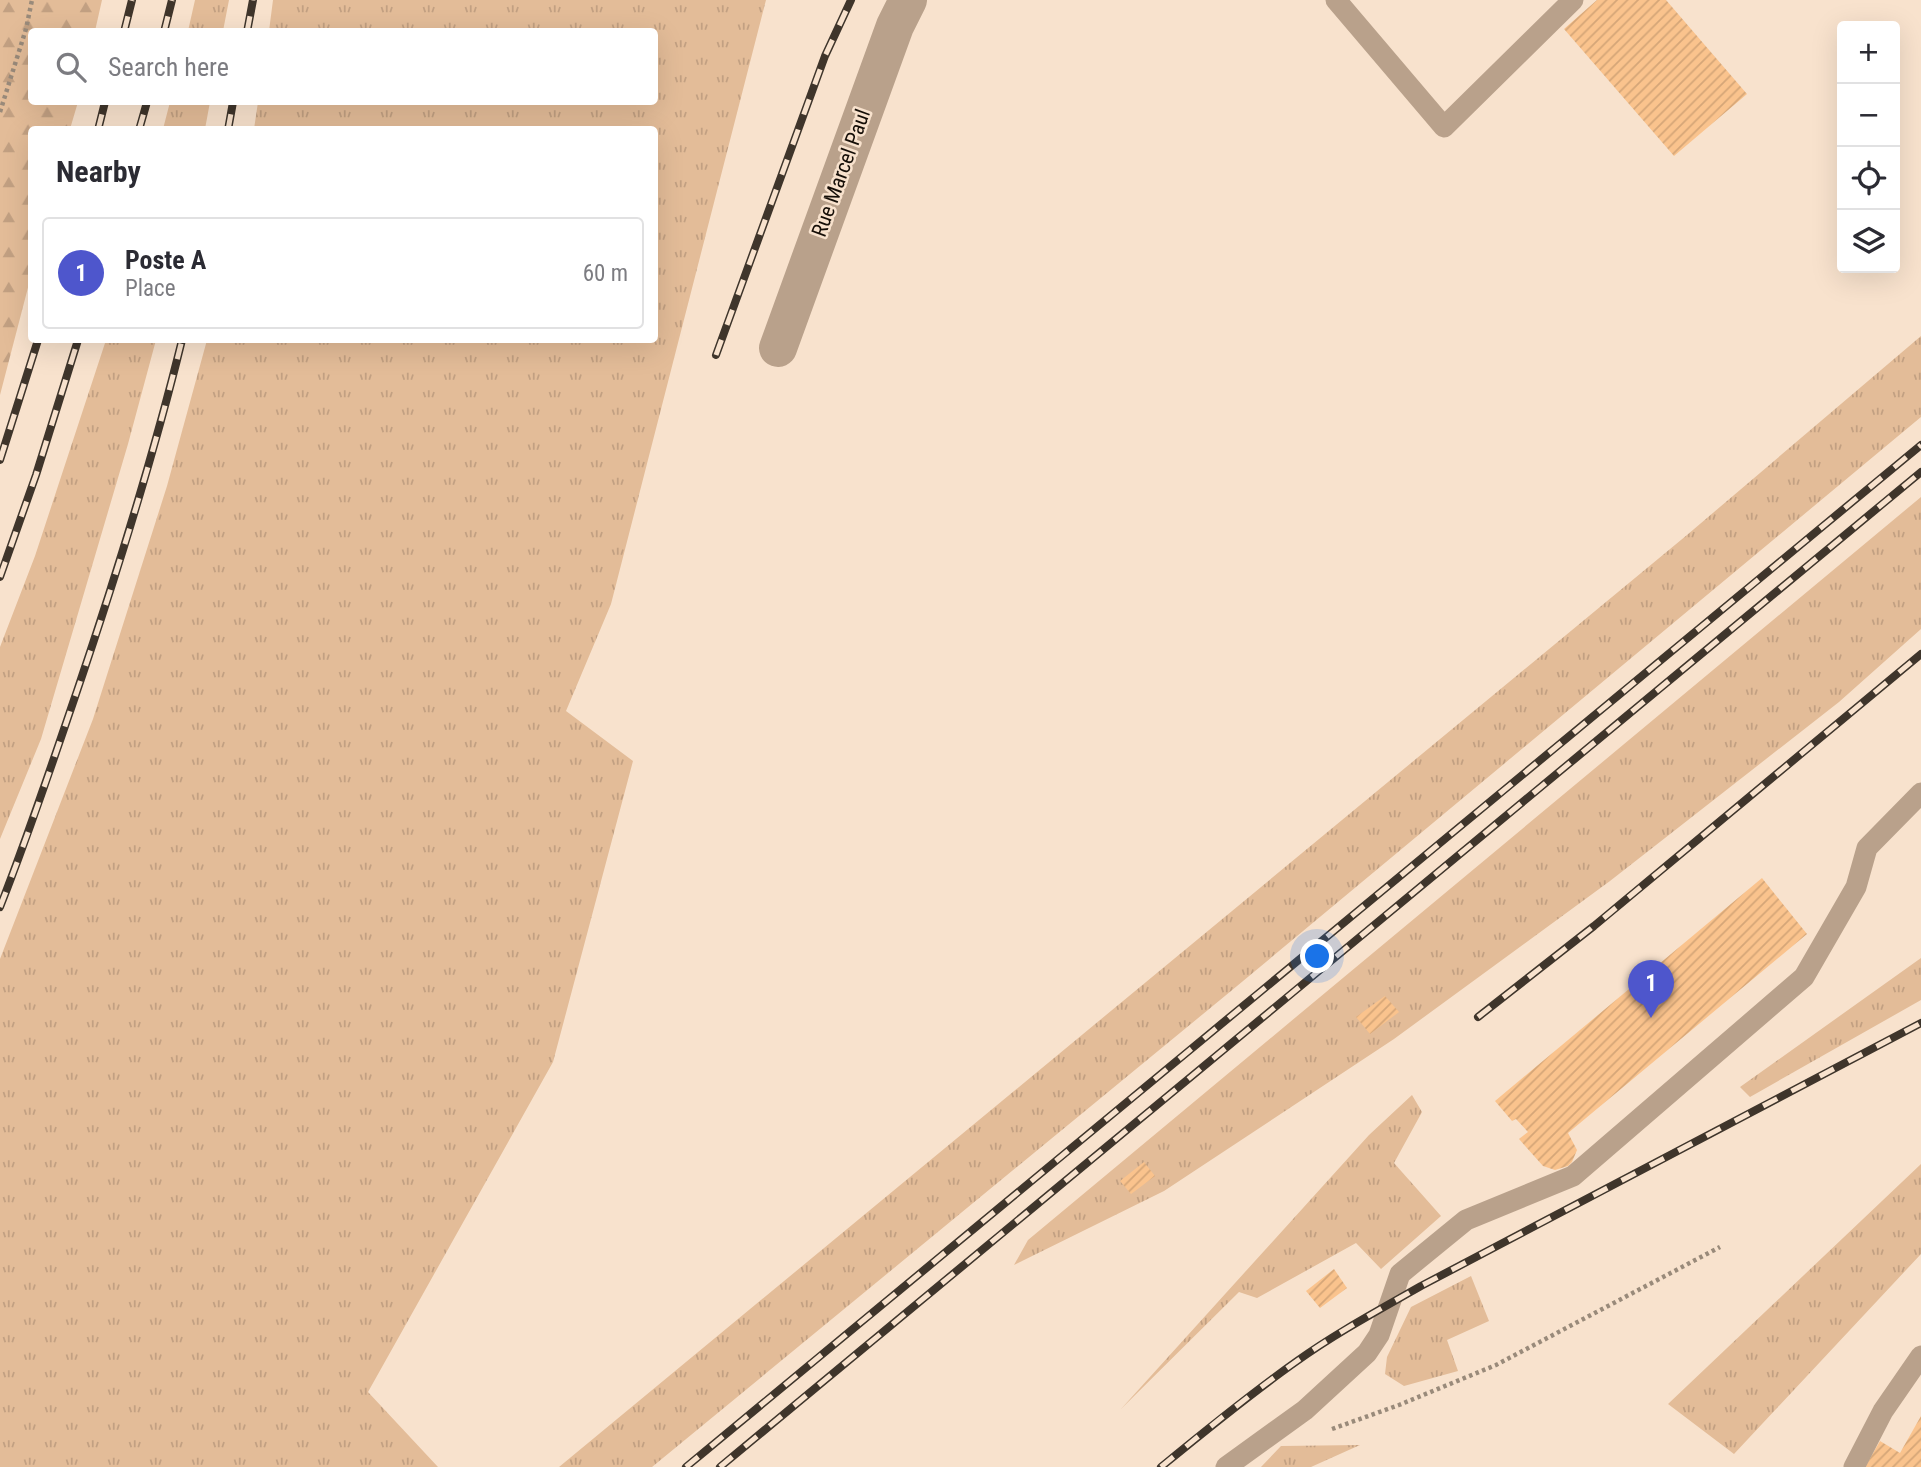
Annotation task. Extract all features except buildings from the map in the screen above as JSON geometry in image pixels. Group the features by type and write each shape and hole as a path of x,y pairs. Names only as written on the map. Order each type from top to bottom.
{"street":[{"name":"Rue Marcel Paul","path":"778,348 895,26 908,0"}],"lane":[{"path":"1336,0 1444,127 1573,0"},
{"path":"1226,1467 1305,1410 1367,1353 1379,1335 1401,1274 1466,1220 1573,1176 1804,977 1856,887 1867,848 1921,793"},
{"path":"1854,1467 1883,1411 1921,1356"}],"path":[{"path":"0,112 26,29 32,0"},
{"path":"1273,1433 1332,1429 1496,1365 1720,1247"}],"green space":[{"path":"0,0 102,0 96,28 28,28 28,105 77,105 71,126 28,126 28,288 0,395"},
{"path":"195,0 229,0 224,28 189,28"},
{"path":"273,0 766,0 611,604 566,711 633,761 553,1062 368,1392 438,1467 0,1467 0,959 93,719 167,486 206,343 658,343 658,126 254,126 258,105 658,105 658,28 269,28"},
{"path":"169,105 209,105 206,126 164,126"},
{"path":"1921,336 1921,417 1231,991 652,1467 559,1467 1687,535"},
{"path":"105,343 155,343 41,739 0,839 0,647 35,556"},
{"path":"1921,497 1921,629 1839,702 1610,881 1394,1039 1164,1191 1014,1265 1028,1240"},
{"path":"1921,958 1921,1000 1750,1097 1740,1087"},
{"path":"1412,1095 1422,1112 1394,1163 1441,1216 1381,1269 1356,1243 1257,1298 1239,1292 1121,1409 1369,1135"},
{"path":"1921,1164 1921,1254 1734,1454 1668,1404"},
{"path":"1471,1276 1489,1321 1447,1340 1458,1371 1404,1386 1385,1374 1387,1357 1411,1307"},
{"path":"1360,1445 1311,1467 1261,1467 1281,1446"}],"railway":[{"path":"125,28 132,0"},
{"path":"165,28 172,0"},
{"path":"248,28 253,0"},
{"path":"716,355 825,56 851,0"},
{"path":"99,126 104,105"},
{"path":"140,126 146,105"},
{"path":"229,126 232,105"},
{"path":"0,460 37,343"},
{"path":"0,577 36,475 77,343"},
{"path":"0,907 40,800 106,604 146,473 181,343"},
{"path":"686,1467 1921,445"},
{"path":"720,1467 1921,472"},
{"path":"1478,1017 1594,926 1921,654"},
{"path":"1161,1467 1228,1412 1312,1351 1358,1322 1421,1286 1921,1023"}],"place":[{"name":"Poste A","path":"1651,1018"}]}
